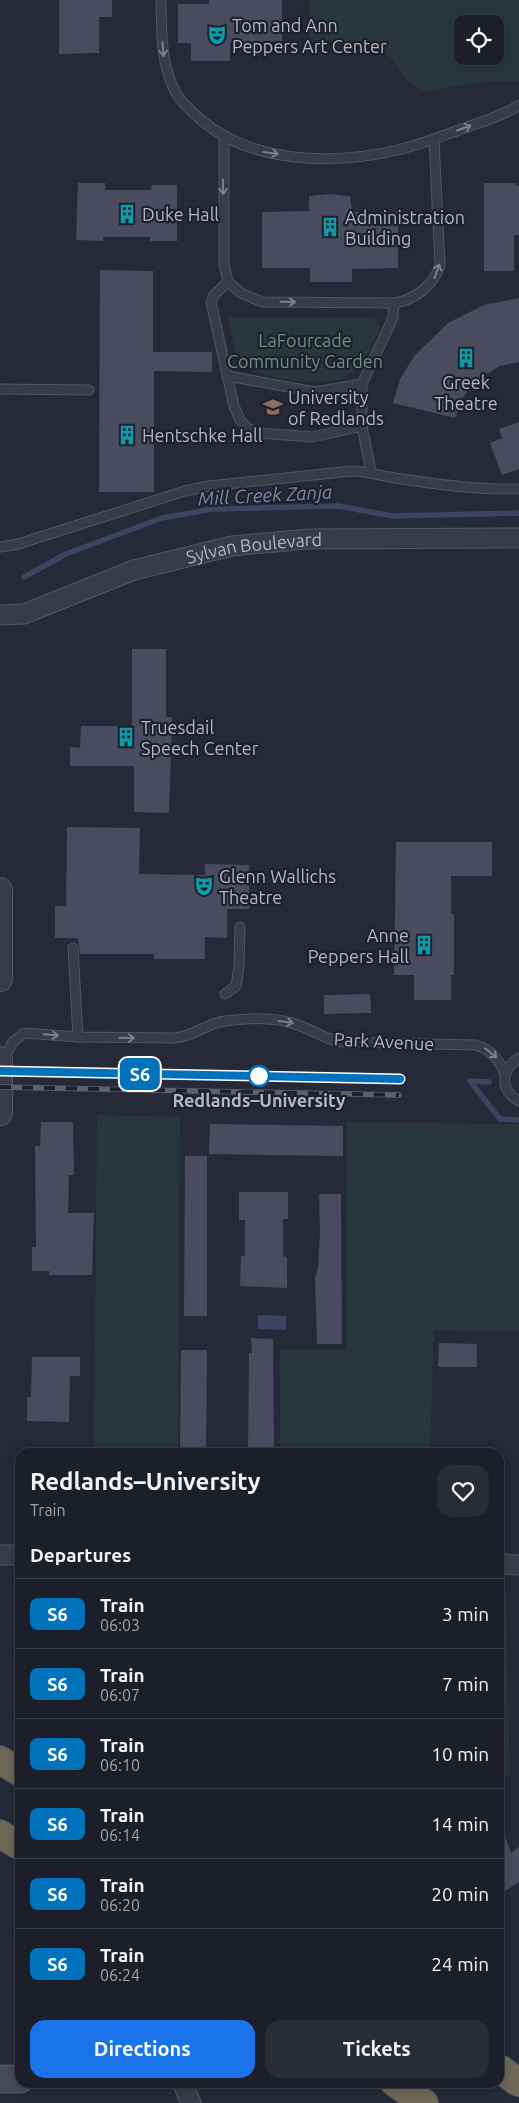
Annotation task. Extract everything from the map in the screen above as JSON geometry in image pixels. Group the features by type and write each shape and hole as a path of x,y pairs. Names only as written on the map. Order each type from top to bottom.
{"highway":[{"path":"0,1760 15,1769"},
{"path":"0,1834 15,1843"},
{"path":"504,2072 519,2083"},
{"path":"403,2088 424,2103"}],"main road":[{"path":"504,2069 519,2070"},
{"path":"0,2079 15,2079"}],"street":[{"name":"Sylvan Boulevard","path":"0,615 24,614 134,570 232,546 308,539 519,538"},
{"path":"0,890 0,979"},
{"path":"0,1113 1,1061"},
{"path":"0,1555 15,1555"},
{"path":"504,1564 519,1565"},
{"path":"185,2088 191,2103"}],"lane":[{"path":"160,0 164,62 168,78 177,95 190,110 224,138 258,151 329,157 370,155 399,150 507,113 519,105"},
{"path":"224,138 224,264 228,282 240,293 262,302 394,303 413,297 429,285 437,276 440,265 434,138"},
{"path":"228,282 214,295 212,302 234,406 240,420 247,428 259,433 313,437 362,426"},
{"path":"371,472 362,426 362,384 392,318 394,303"},
{"path":"228,376 315,392 362,384"},
{"path":"0,389 89,390"},
{"path":"0,547 28,541 186,491 210,486 326,473 371,472 400,479 498,490 519,489"},
{"path":"225,994 236,986 239,966 240,927"},
{"path":"73,948 78,1037"},
{"name":"Park Avenue","path":"1,1061 13,1042 24,1033 78,1037 174,1038 186,1036 221,1021 283,1021 296,1024 328,1039 341,1042 476,1045 489,1050 499,1060 505,1074 506,1088 509,1094 519,1101"},
{"path":"505,1074 508,1067 519,1058"}],"green space":[{"path":"310,0 519,0 519,81 479,82 430,91 420,89 406,80 390,57 373,42 310,40"},
{"name":"LaFourcade Community Garden","path":"228,318 375,318 381,328 362,361 344,377 331,381 301,382 245,369 238,362"},
{"path":"97,1115 180,1117 178,1448 94,1448"},
{"path":"347,1122 519,1124 519,1331 434,1330 430,1448 280,1448 280,1350 346,1350"},
{"path":"504,1590 506,1590 510,1775 504,1777"}],"water":[{"path":"258,1315 286,1316 286,1330 258,1329"}],"building":[{"path":"59,0 112,0 112,17 99,17 99,53 59,54"},
{"name":"Tom and Ann Peppers Art Center","path":"209,0 282,0 282,41 230,43 230,61 191,61 191,43 178,43 178,4 209,4"},
{"name":"Duke Hall","path":"78,183 105,183 105,190 151,190 152,185 177,185 177,241 150,241 150,237 103,237 103,241 76,240"},
{"path":"484,183 515,183 516,186 519,186 519,235 514,235 514,271 484,271"},
{"name":"Administration Building","path":"330,194 350,196 352,212 398,212 398,268 352,269 352,282 310,282 310,268 262,268 262,212 309,211 309,196"},
{"path":"100,270 153,271 153,352 212,352 212,372 154,371 154,492 99,492"},
{"name":"Greek Theatre","path":"519,298 519,362 500,366 474,382 462,399 455,418 393,403 400,379 415,355 448,323 484,305"},
{"name":"Greek Theatre","path":"519,422 519,469 502,475 490,443 502,438 499,429"},
{"name":"Truesdail Speech Center","path":"132,649 166,649 166,717 172,717 169,813 134,812 134,766 70,766 70,747 80,748 81,726 132,726"},
{"name":"Glenn Wallichs Theatre","path":"67,827 140,828 139,874 205,875 205,864 249,865 249,909 227,909 227,938 205,937 205,959 154,959 154,954 80,954 78,938 55,938 55,906 66,906"},
{"name":"Anne Peppers Hall","path":"396,842 492,842 492,876 451,876 451,914 454,914 454,975 451,975 451,1000 414,1000 414,975 394,975"},
{"path":"370,994 371,1013 324,1014 324,995"},
{"path":"41,1122 73,1122 74,1175 69,1175 68,1213 94,1213 92,1275 49,1275 49,1271 32,1271 32,1247 36,1247 35,1146 40,1146"},
{"path":"210,1124 343,1126 343,1156 209,1154"},
{"path":"185,1156 207,1156 207,1316 184,1316"},
{"path":"239,1192 288,1192 288,1219 283,1219 283,1256 287,1257 287,1288 240,1286 241,1256 245,1256 245,1220 239,1220"},
{"path":"319,1194 341,1194 342,1344 317,1344 315,1279 318,1268 320,1233"},
{"path":"251,1338 273,1339 274,1448 248,1448 249,1353 252,1353"},
{"path":"439,1343 477,1344 477,1367 438,1367"},
{"path":"181,1350 207,1350 206,1448 180,1448"},
{"path":"32,1357 80,1357 80,1376 70,1376 69,1422 27,1421 27,1397 31,1397"},
{"path":"504,1833 511,1853 519,1847 519,1882 504,1892"}],"waterway":[{"name":"Mill Creek Zanja","path":"24,577 66,554 162,518 213,509 338,506 393,516 519,513"},
{"path":"470,1081 500,1119 519,1120"},
{"path":"472,1081 489,1082"}],"railway":[{"path":"0,1071 400,1079"},
{"path":"0,1087 399,1095"}],"train":[{"name":"S6","path":"0,1071 400,1079"}],"place":[{"name":"Tom and Ann Peppers Art Center","path":"217,35"},
{"name":"Duke Hall","path":"127,214"},
{"name":"Administration Building","path":"330,227"},
{"name":"Greek Theatre","path":"466,358"},
{"name":"University of Redlands","path":"273,407"},
{"name":"Hentschke Hall","path":"127,435"},
{"name":"Truesdail Speech Center","path":"126,737"},
{"name":"Glenn Wallichs Theatre","path":"204,886"},
{"name":"Anne Peppers Hall","path":"424,945"},
{"name":"Redlands–University","path":"259,1076"}]}
